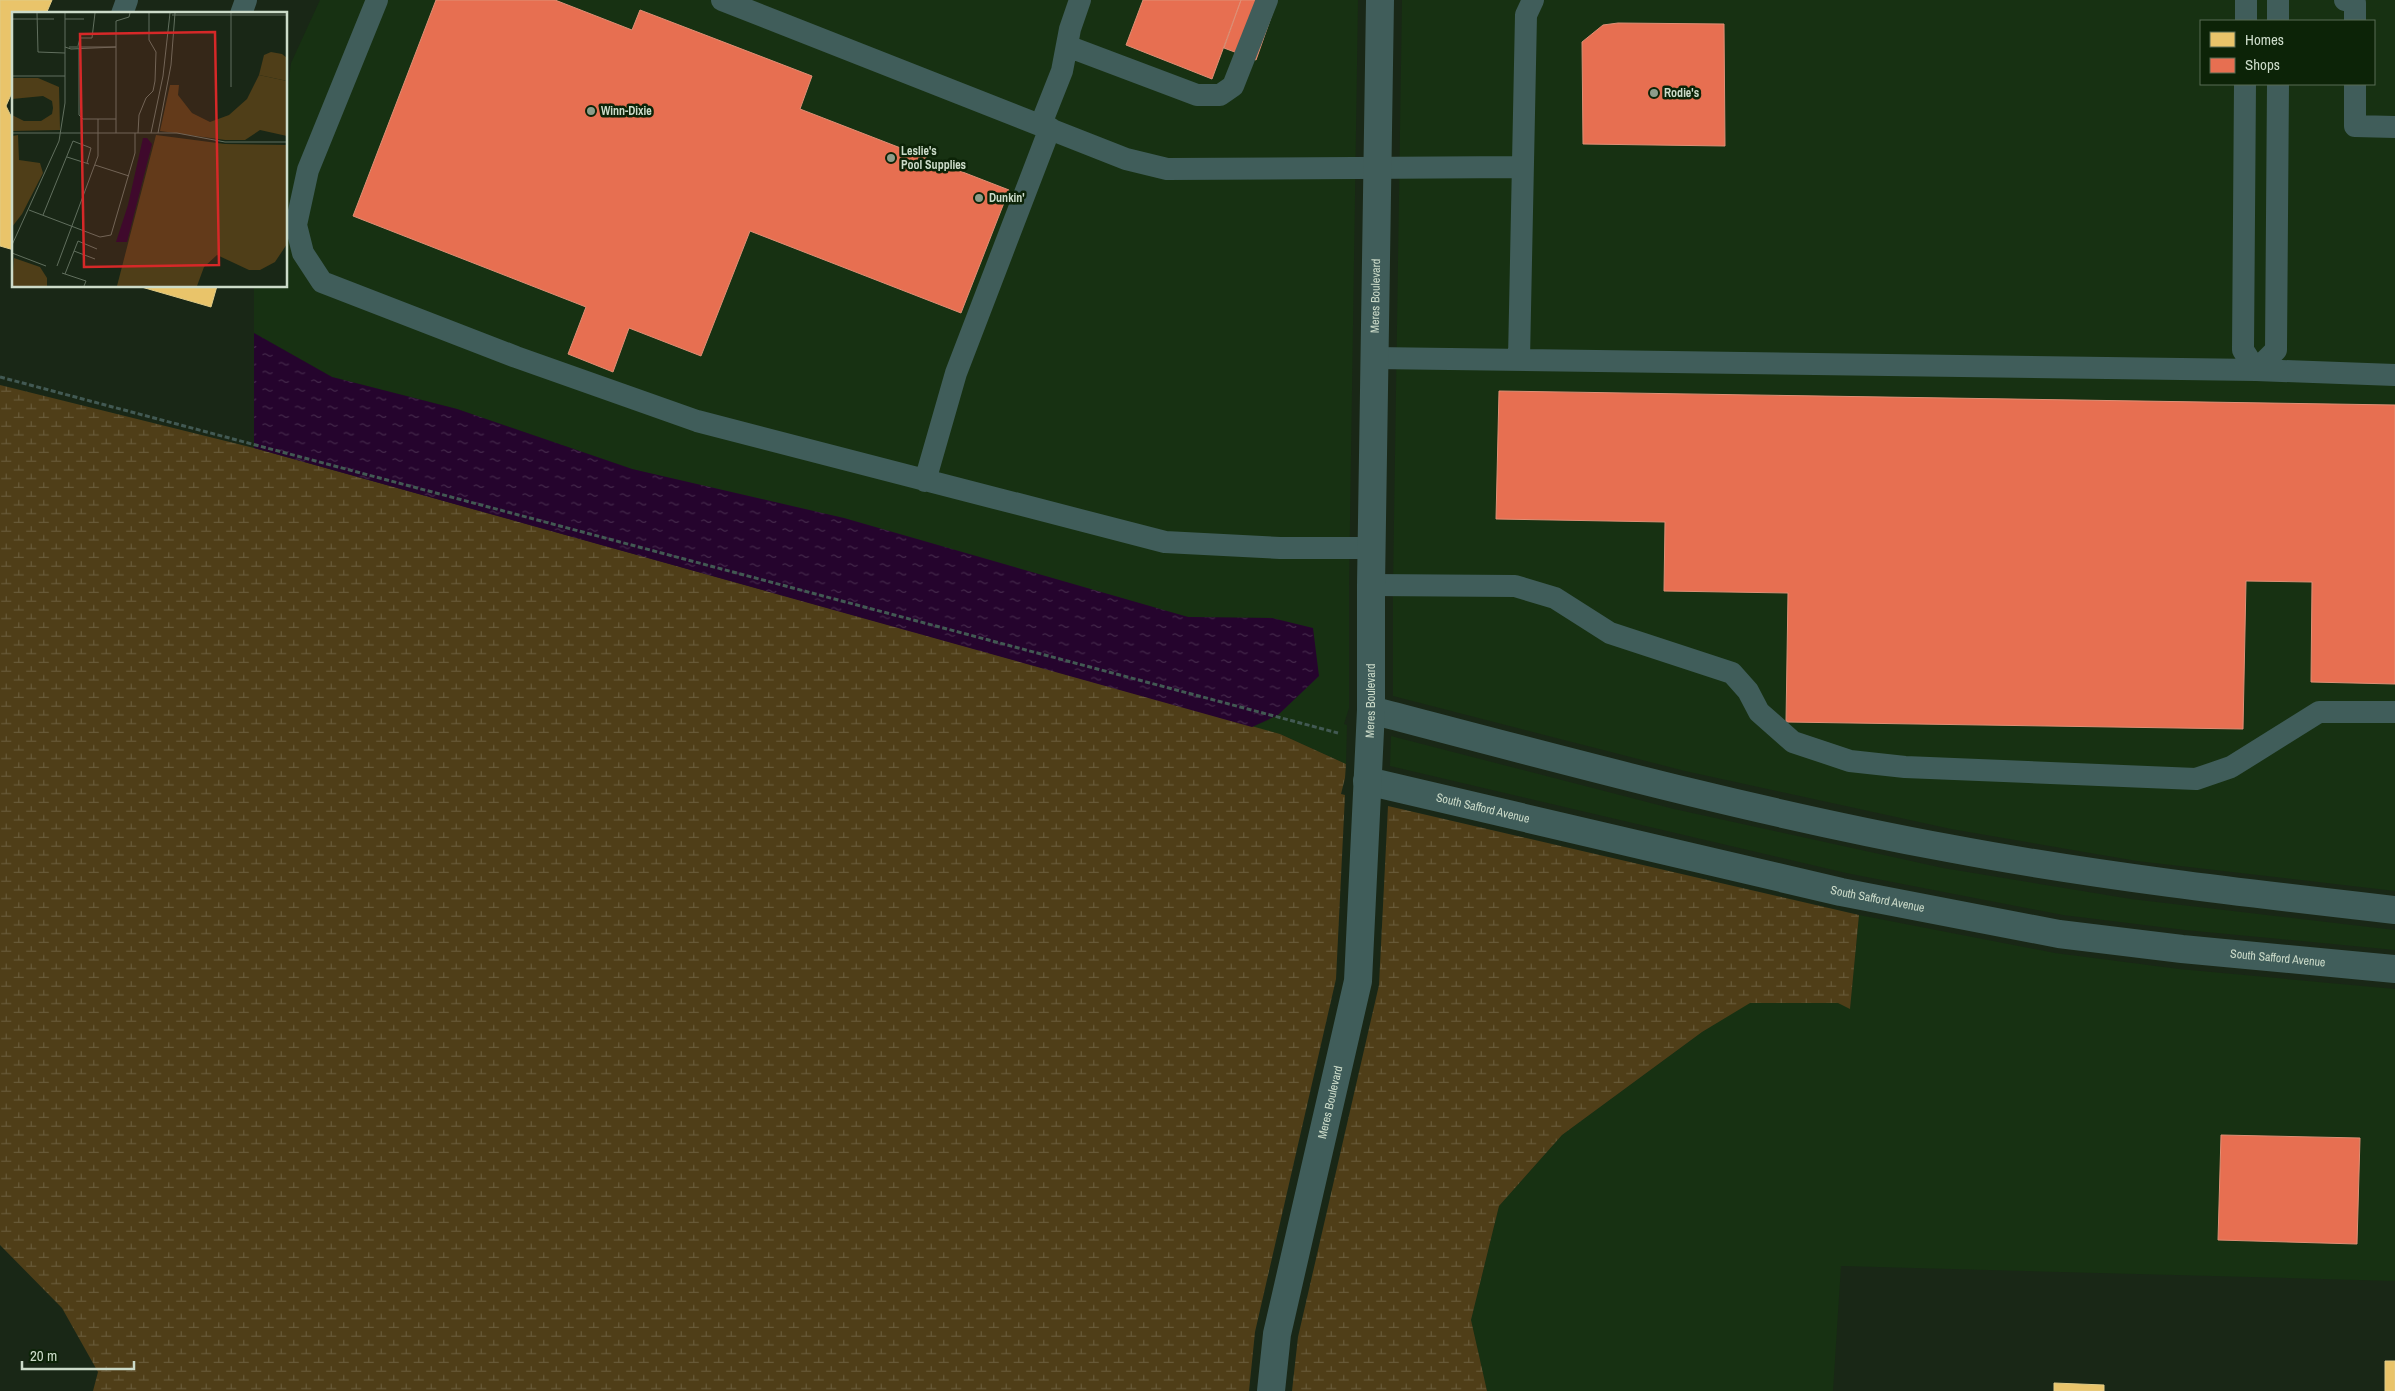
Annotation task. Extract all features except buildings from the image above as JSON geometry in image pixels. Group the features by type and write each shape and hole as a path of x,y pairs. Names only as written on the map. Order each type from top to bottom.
{"street":[{"name":"Meres Boulevard","path":"1271,1391 1277,1334 1358,981 1368,740 1371,710 1371,585 1380,0"},
{"path":"1371,710 1680,790 1947,848 2134,880 2395,910"},
{"name":"South Safford Avenue","path":"1367,781 1841,892 2059,934 2182,950 2395,969"}],"lane":[{"path":"123,12 128,0"},
{"path":"242,12 246,0"},
{"path":"377,0 308,170 296,225 303,253 322,282 516,357 697,421 1165,542 1280,548 1372,548"},
{"path":"722,0 1126,158 1167,169 1522,167"},
{"path":"925,481 956,373 1046,126 1062,71 1070,29 1080,0"},
{"path":"1067,46 1197,95 1220,95 1233,86 1267,0"},
{"path":"1519,359 1526,15 1532,0"},
{"path":"2246,0 2246,20"},
{"path":"2278,0 2278,20"},
{"path":"2345,0 2355,3 2355,20"},
{"path":"2245,85 2243,350 2256,370"},
{"path":"2256,370 2276,350 2278,85"},
{"path":"2355,85 2355,126 2395,127"},
{"path":"1374,358 2256,370 2395,375"},
{"path":"1371,585 1515,586 1555,598 1610,634 1732,673 1748,691 1759,712 1793,742 1850,761 1905,767 2196,779 2231,767 2319,712 2395,712"}],"path":[{"path":"0,377 1308,726 1368,740"}],"shaded area":[{"path":"320,0 1358,0 1349,586 1349,708 1344,724 1347,725 1346,764 1280,734 1252,727 1269,720 1272,618 1188,617 1023,571 632,469 457,409 332,377 254,333 254,288 288,288 288,89 291,63"},
{"path":"1402,0 2395,0 2395,891 2137,861 1951,829 1685,771 1393,696"},
{"path":"1391,736 1674,809 1943,868 2131,899 2395,930 2395,950 2185,930 2063,915 1846,873 1390,766"},
{"path":"1859,915 2055,953 2179,969 2395,989 2395,1281 1841,1266 1833,1391 1487,1391 1471,1320 1499,1206 1562,1135 1702,1032 1750,1002 1838,1003 1850,1008"}],"green space":[{"path":"0,385 254,448 1280,734 1346,764 1341,794 1345,795 1336,979 1255,1332 1249,1391 93,1391 98,1372 62,1308 0,1245"},
{"path":"1388,806 1859,915 1850,1009 1838,1003 1750,1003 1702,1032 1562,1135 1499,1206 1471,1320 1487,1391 1292,1391 1298,1337 1379,985"}],"water":[{"path":"254,333 332,377 457,409 632,469 844,518 1188,617 1272,618 1313,628 1319,676 1278,715 1252,727 254,448"}],"place":[{"name":"Rodie's","path":"1654,93"},
{"name":"Winn-Dixie","path":"591,111"},
{"name":"Leslie's Pool Supplies","path":"891,158"},
{"name":"Dunkin'","path":"979,198"}]}
